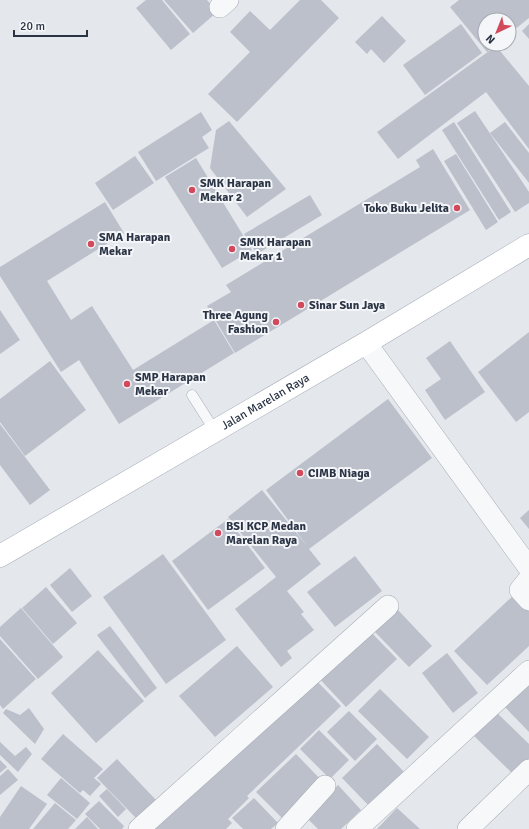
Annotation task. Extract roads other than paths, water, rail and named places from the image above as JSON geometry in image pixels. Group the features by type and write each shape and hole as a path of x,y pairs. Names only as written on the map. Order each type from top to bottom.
{"main road":[{"name":"Jalan Marelan Raya","path":"0,556 366,343 529,245"}],"street":[{"path":"366,343 529,568"},
{"path":"529,579 520,590 529,600"},
{"path":"139,829 388,606"},
{"path":"357,829 529,671"},
{"path":"468,829 529,770"},
{"path":"298,825 325,786"}],"lane":[{"path":"192,395 215,431"}],"place":[{"name":"SMK Harapan Mekar 2","path":"192,190"},
{"name":"Toko Buku Jelita","path":"457,208"},
{"name":"SMA Harapan Mekar","path":"91,244"},
{"name":"SMK Harapan Mekar 1","path":"232,249"},
{"name":"Sinar Sun Jaya","path":"301,305"},
{"name":"Three Agung Fashion","path":"276,322"},
{"name":"SMP Harapan Mekar","path":"127,384"},
{"name":"CIMB Niaga","path":"300,473"},
{"name":"BSI KCP Medan Marelan Raya","path":"218,533"}]}
